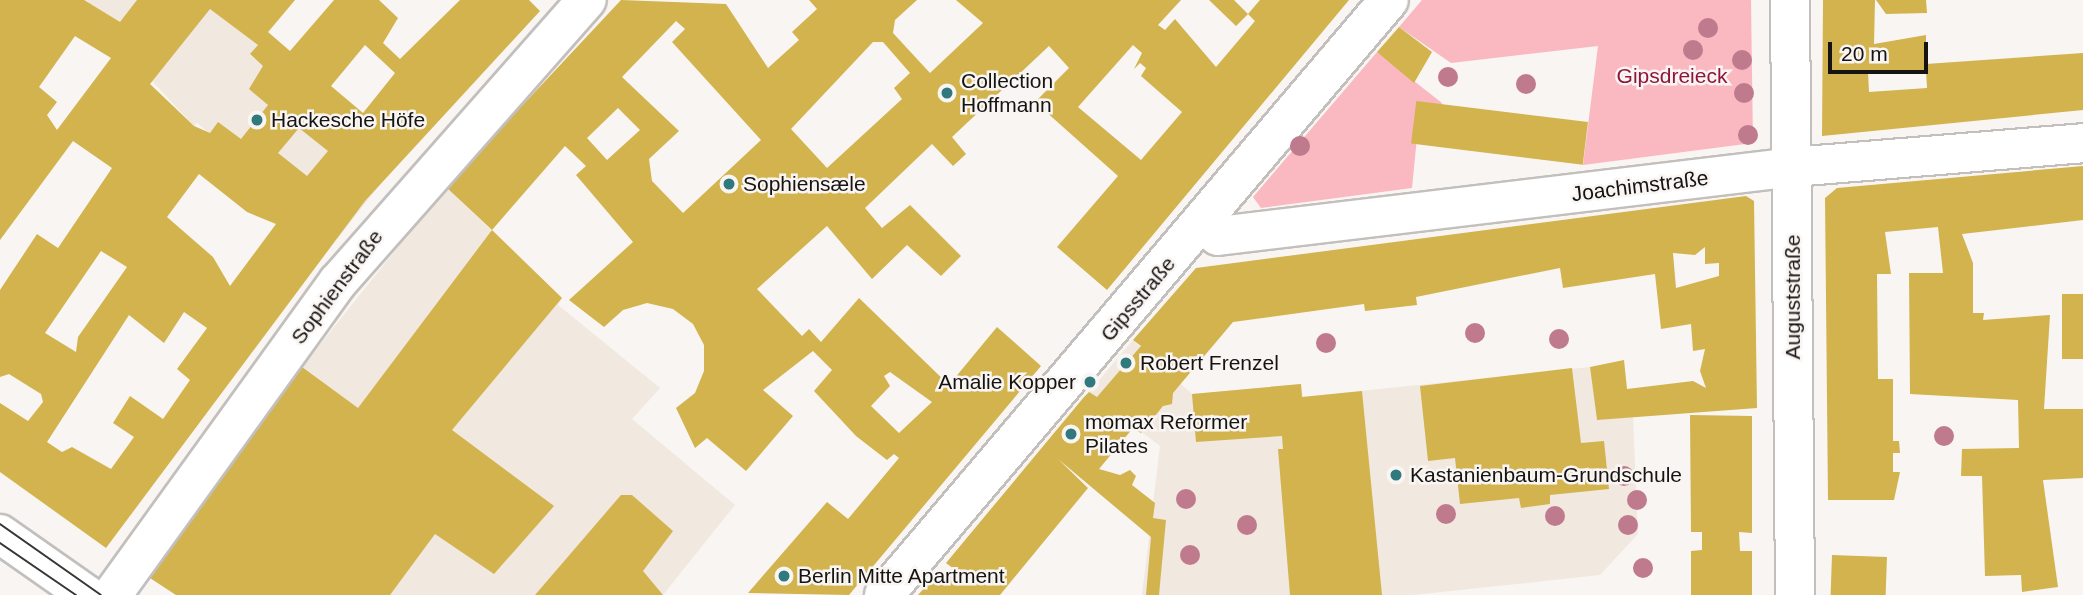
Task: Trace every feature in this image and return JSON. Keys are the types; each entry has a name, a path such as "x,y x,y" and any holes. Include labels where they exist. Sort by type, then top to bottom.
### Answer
{"street":[{"name":"Sophienstraße","path":"112,595 338,282 587,0"},
{"name":"Gipsstraße","path":"884,595 1389,0"},
{"name":"Auguststraße","path":"1790,0 1795,595"},
{"name":"Joachimstraße","path":"1202,223 1218,236 1793,167 2083,143"},
{"path":"0,534 87,595"}],"shaded area":[{"name":"Hackesche Höfe","path":"13,0 295,0 250,55 390,172 337,239 197,123 194,126 152,81"},
{"path":"446,187 562,298 558,305 660,388 632,419 735,505 663,595 176,595 150,578 302,367"},
{"name":"Kastanienbaum-Grundschule","path":"1133,340 1192,394 1301,384 1303,397 1590,367 1597,420 1633,417 1638,534 1600,575 1413,595 1142,595 1160,446 1089,392"}],"green space":[{"name":"Gipsdreieck","path":"1422,0 1751,0 1753,143 1583,165 1598,46 1451,63 1399,27"},
{"path":"1377,52 1442,103 1436,127 1418,127 1412,188 1261,208 1253,197"}],"building":[{"path":"0,0 84,0 120,22 137,0 295,0 268,32 290,51 334,0 379,0 398,18 383,43 400,59 460,0 529,0 540,11 365,201 106,548 0,472 0,403 28,421 43,402 41,394 9,374 0,377 0,290 37,234 58,248 112,168 73,141 0,240","holes":["210,9 258,45 250,54 263,66 249,89 268,105 241,139 218,122 210,133 194,126 150,84","75,36 111,58 57,130 47,115 57,102 39,87","365,45 395,73 363,113 331,86","299,128 328,151 307,176 278,153","199,174 247,212 276,224 230,286 213,257 167,217","101,251 127,267 78,337 76,352 45,333","184,312 207,328 177,369 190,380 163,419 130,396 113,423 134,437 111,469 72,447 62,452 47,442 129,315 164,343"]},
{"path":"621,0 726,4 768,68 799,40 792,32 817,9 809,0 917,0 895,20 893,33 930,73 983,23 956,0 1181,0 1158,25 1165,30 1175,19 1216,67 1255,21 1248,14 1260,0 1349,0 1107,290 1057,247 1118,176 1035,102 1069,68 1049,46 952,137 966,154 953,166 932,144 865,208 882,228 910,205 961,256 941,276 907,245 872,279 827,226 757,289 802,336 809,329 821,342 859,298 949,385 997,327 1041,366 849,595 748,593 827,502 848,519 899,458 894,454 887,460 856,436 814,391 832,370 813,351 763,390 793,416 746,471 707,438 695,448 676,408 695,393 704,371 704,345 693,324 673,309 647,303 623,310 604,327 569,300 633,242 576,175 586,166 565,146 492,230 446,187","holes":["676,21 685,29 672,42 761,140 683,213 652,181 649,159 679,131 622,77","873,42 883,42 910,73 894,88 902,99 827,168 791,129","1133,45 1142,53 1134,69 1140,63 1146,68 1141,76 1182,112 1141,160 1078,107","618,108 640,130 607,160 587,138","890,372 932,402 899,433 871,406 890,386 884,376"]},
{"path":"1209,0 1234,0 1248,14 1236,26"},
{"path":"1823,0 1875,0 1874,44 1926,35 1926,64 2083,53 2083,110 1822,136","holes":["1926,70 1927,88 1869,92 1868,71"]},
{"path":"1876,0 1926,0 1927,13 1886,14"},
{"path":"1399,27 1432,52 1414,83 1377,52"},
{"path":"1416,101 1588,122 1583,165 1411,144"},
{"path":"2083,166 2083,220 1962,234 1973,263 1973,313 1984,313 1983,320 2050,315 2044,409 2083,409 2083,478 2043,480 2058,587 2022,592 2021,575 1985,576 1982,476 1961,476 1962,449 2019,448 2018,400 1910,394 1909,273 1943,273 1938,227 1885,232 1891,274 1877,274 1878,379 1893,379 1893,441 1899,441 1900,453 1893,453 1893,472 1900,472 1894,500 1828,500 1825,198 1837,188"},
{"path":"1746,196 1754,201 1757,408 1597,420 1590,367 1624,360 1627,389 1693,381 1706,388 1700,371 1705,349 1693,351 1691,324 1661,329 1655,274 1563,288 1560,268 1416,297 1417,305 1365,311 1364,304 1233,322 1173,393 1172,404 1163,406 1141,433 1133,428 1099,469 1120,475 1130,470 1136,476 1132,485 1155,503 1153,518 1166,520 1159,595 1146,595 1151,537 1058,459 1088,488 1000,595 918,595 934,577 942,583 954,569 946,563 1084,397 1089,392 1097,397 1141,346 1133,340 1196,268","holes":["1705,247 1705,264 1719,263 1719,276 1676,288 1673,253 1695,255"]},
{"path":"492,230 562,298 452,430 554,506 494,574 435,534 390,595 176,595 150,578 302,367 358,408"},
{"path":"2062,294 2083,294 2083,359 2062,359"},
{"path":"1572,368 1581,443 1604,441 1609,489 1550,495 1550,504 1521,508 1519,498 1460,504 1455,458 1428,461 1420,386"},
{"path":"1301,384 1302,397 1362,391 1382,595 1290,595 1278,449 1283,449 1282,436 1196,442 1192,394"},
{"path":"1690,415 1752,416 1752,533 1739,532 1740,551 1752,551 1752,595 1691,595 1691,551 1702,550 1702,532 1691,532"},
{"path":"621,495 632,495 673,531 643,571 663,595 535,595"},
{"path":"1832,555 1887,557 1886,595 1831,595"}],"tram line":[{"path":"0,524 101,595"},
{"path":"0,543 76,595"}],"place":[{"name":"Collection Hoffmann","path":"947,93"},
{"name":"Hackesche Höfe","path":"257,120"},
{"name":"Sophiensæle","path":"729,184"},
{"name":"Robert Frenzel","path":"1126,363"},
{"name":"Amalie Kopper","path":"1090,382"},
{"name":"momax Reformer Pilates","path":"1071,434"},
{"name":"Kastanienbaum-Grundschule","path":"1396,475"},
{"name":"Berlin Mitte Apartment","path":"784,576"}]}
